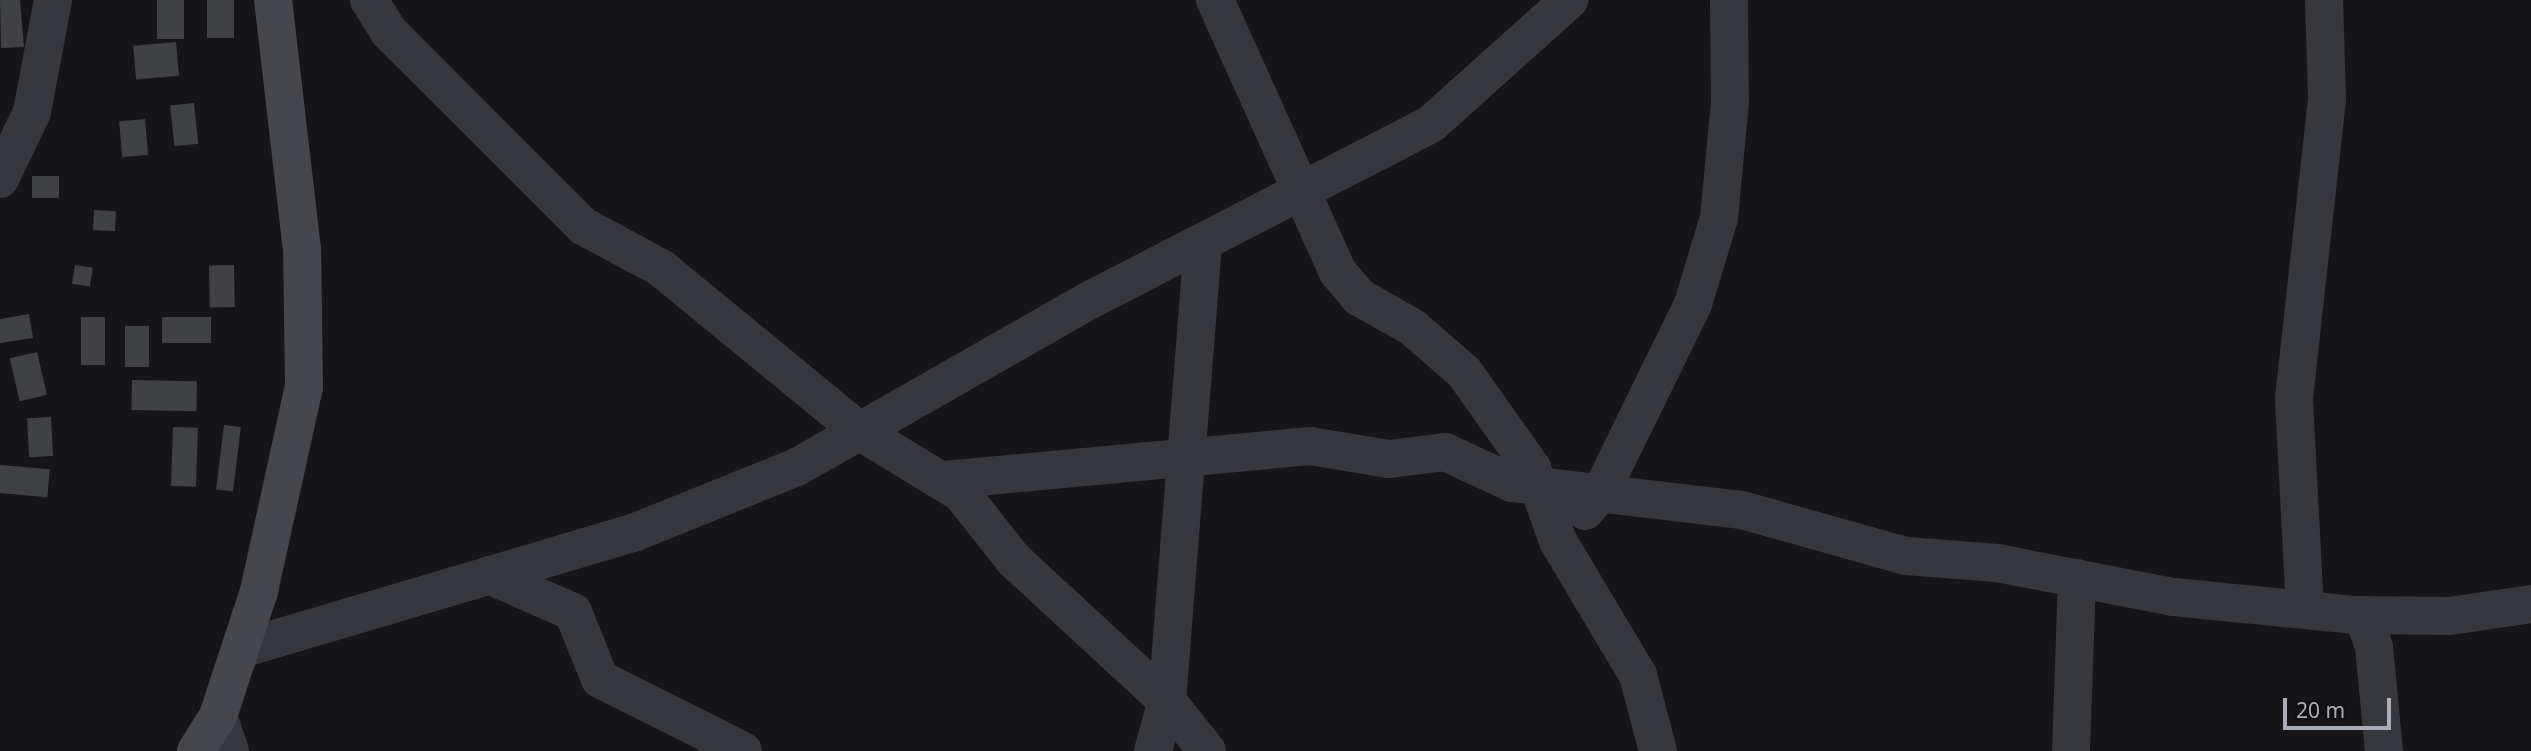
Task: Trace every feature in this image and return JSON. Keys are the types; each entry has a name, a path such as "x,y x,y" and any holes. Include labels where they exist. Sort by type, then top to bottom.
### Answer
{"street":[{"path":"0,179 32,112 53,0"},
{"path":"196,751 224,733 240,649 304,387 302,250 273,0"},
{"path":"369,0 388,31 583,226 661,268 861,432 944,480 986,519 1014,560 1052,600 1167,701 1206,751"},
{"path":"1215,0 1283,140 1301,196 1345,280 1359,298 1412,327 1464,372 1540,487 1558,541 1638,675 1658,751"},
{"path":"240,649 633,533 797,467 1203,243 1301,196 1431,124 1569,0"},
{"path":"1558,541 1600,494 1693,304 1719,218 1730,102 1729,0"},
{"path":"2305,610 2294,398 2326,120 2324,0"},
{"path":"1153,751 1167,701 1203,243"},
{"path":"944,480 1188,455 1310,446 1389,459 1445,452 1513,483 1742,510 1906,556 2077,578 2174,597 2363,615 2526,611"},
{"path":"489,575 573,612 600,679 743,751"},
{"path":"2071,751 2077,578"},
{"path":"2363,615 2374,646 2384,751"}],"building":[{"path":"0,0 20,0 24,47 1,48"},
{"path":"157,0 184,0 184,39 157,39"},
{"path":"207,0 234,0 234,38 207,38"},
{"path":"176,42 179,76 136,80 133,46"},
{"path":"194,103 198,144 174,146 170,106"},
{"path":"145,119 148,155 122,157 119,121"},
{"path":"32,176 59,176 59,198 32,198"},
{"path":"94,210 116,211 115,231 93,230"},
{"path":"75,265 93,268 90,287 72,284"},
{"path":"209,265 234,265 235,307 210,307"},
{"path":"29,314 33,338 0,343 0,319"},
{"path":"81,317 105,317 105,365 81,365"},
{"path":"162,317 211,317 211,343 162,343"},
{"path":"125,326 149,326 149,367 125,367"},
{"path":"37,352 47,395 20,401 10,358"},
{"path":"132,380 197,381 196,411 131,410"},
{"path":"51,417 53,456 29,457 27,418"},
{"path":"224,425 241,427 233,492 216,490"},
{"path":"173,427 198,428 196,487 171,486"},
{"path":"0,465 50,469 47,497 0,493"}]}
